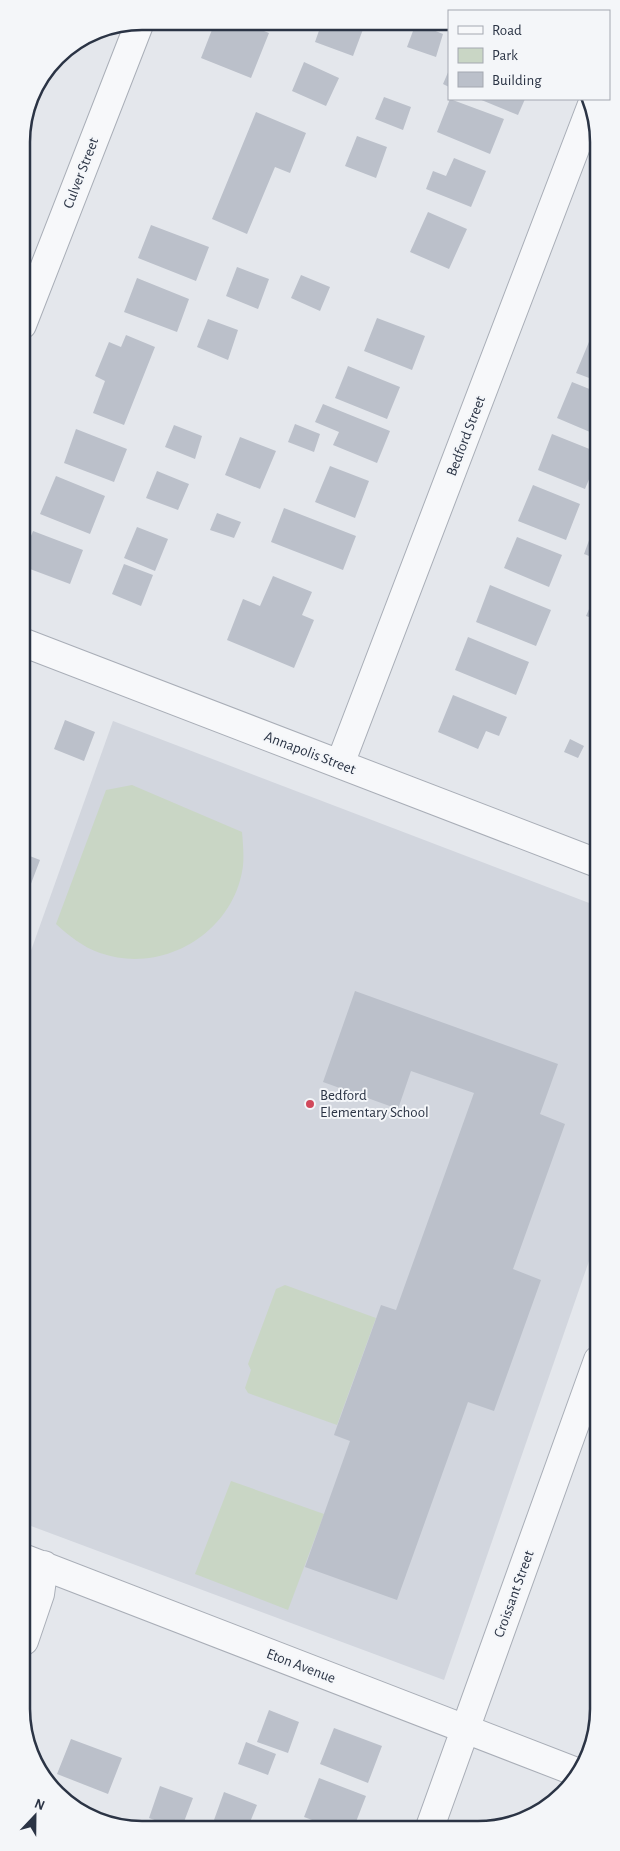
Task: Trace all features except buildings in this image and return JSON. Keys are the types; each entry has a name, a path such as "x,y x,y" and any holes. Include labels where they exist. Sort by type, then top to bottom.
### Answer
{"street":[{"name":"Culver Street","path":"30,304 137,30"},
{"name":"Bedford Street","path":"340,764 587,117"},
{"name":"Annapolis Street","path":"30,645 590,860"},
{"name":"Croissant Street","path":"432,1821 590,1382"},
{"name":"Eton Avenue","path":"34,1562 572,1770"},
{"path":"30,1624 40,1594 34,1562"}],"shaded area":[{"name":"Bedford Elementary School","path":"113,721 590,903 590,1258 444,1680 30,1526 30,953"}],"green space":[{"path":"132,785 242,832 243,866 237,890 226,911 210,929 192,943 171,953 148,958 124,958 100,953 77,941 56,924 106,790"},
{"path":"285,1285 376,1318 337,1425 248,1393 245,1388 251,1370 248,1364 276,1289"},
{"path":"231,1481 324,1514 288,1610 195,1574"}],"place":[{"name":"Bedford Elementary School","path":"310,1104"}]}
